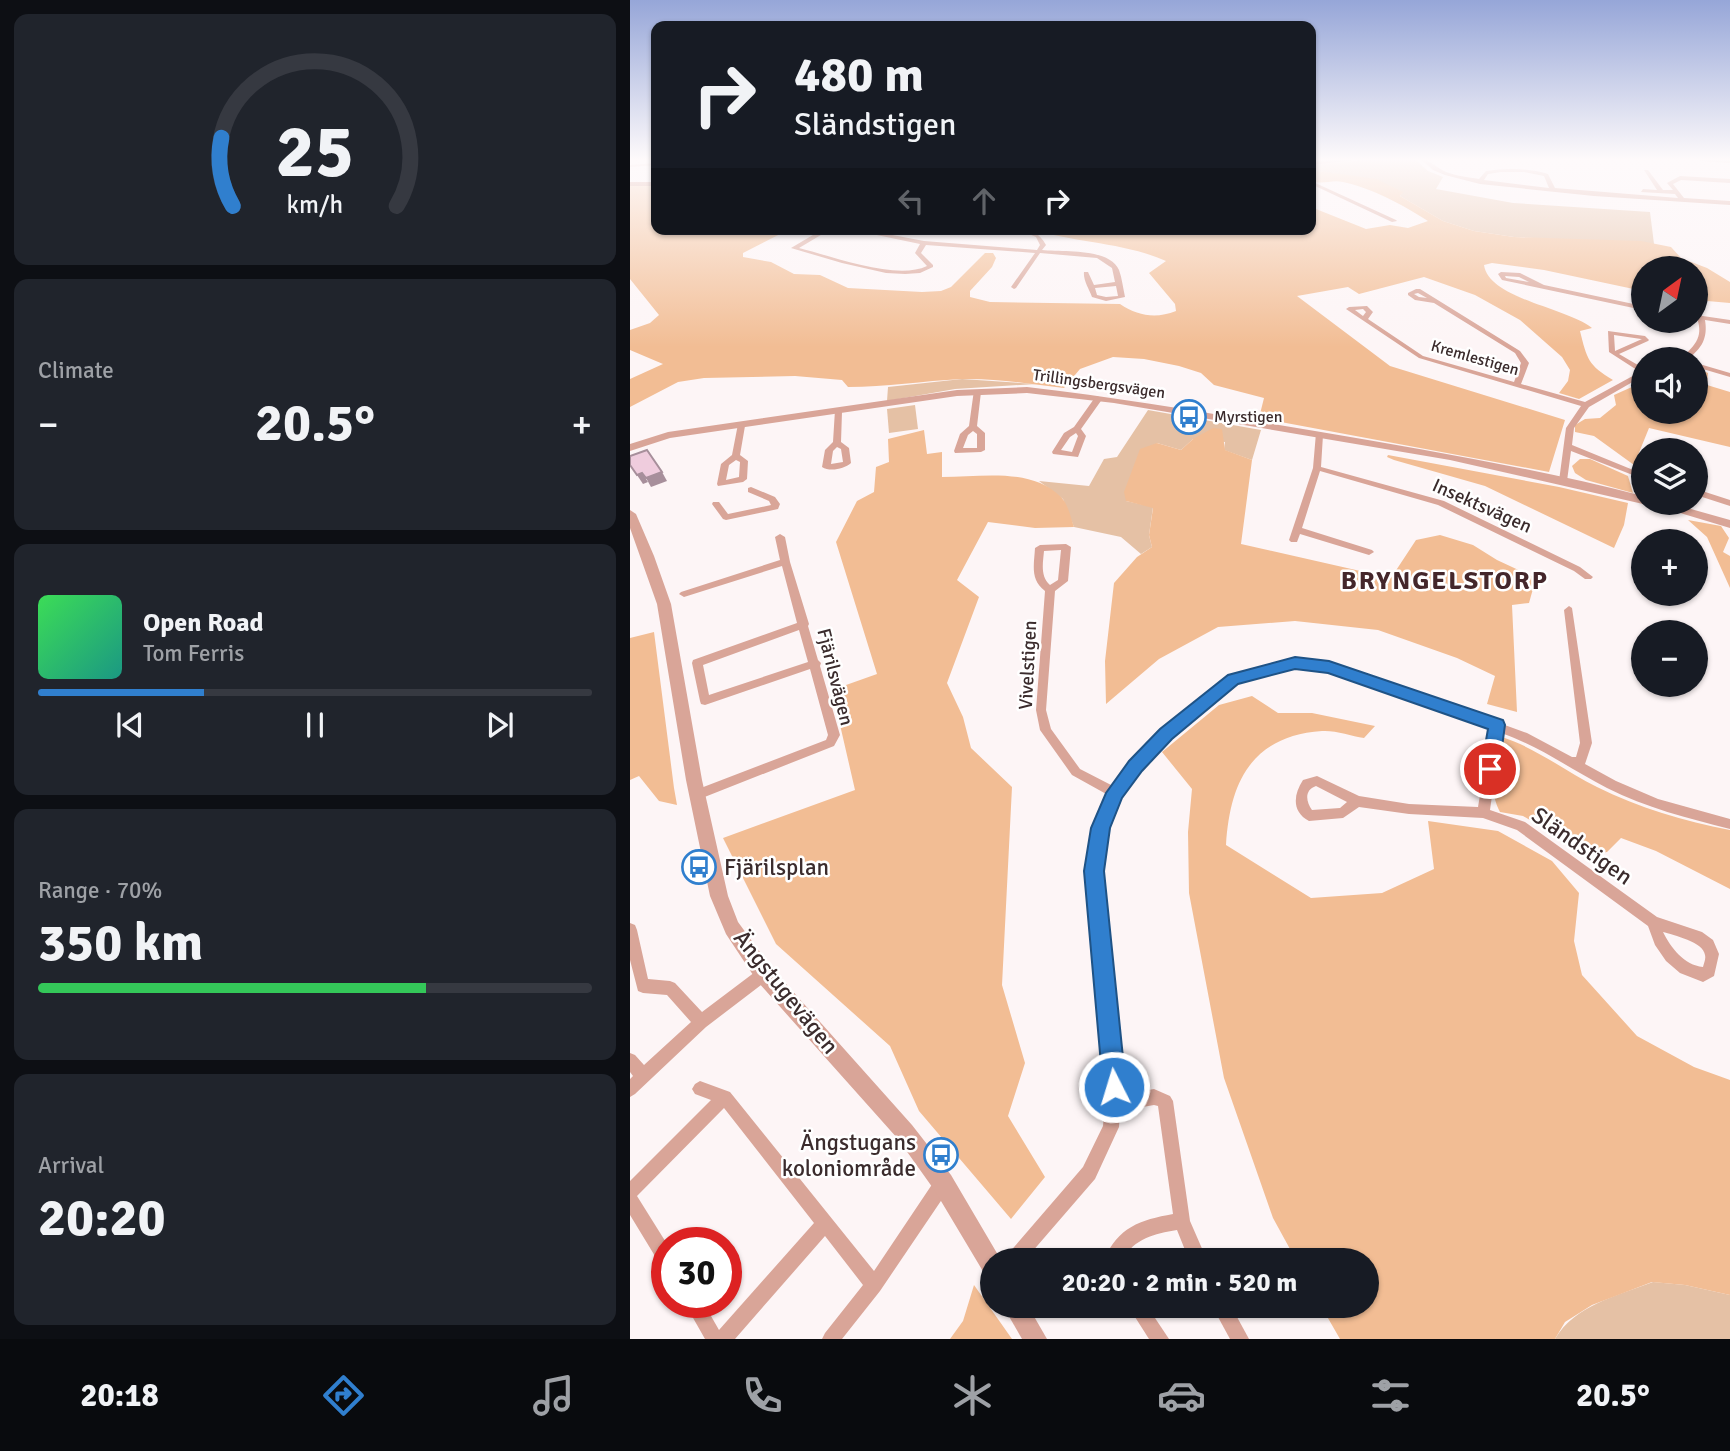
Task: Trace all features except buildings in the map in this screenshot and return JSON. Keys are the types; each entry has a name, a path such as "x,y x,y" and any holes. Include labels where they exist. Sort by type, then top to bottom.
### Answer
{"street":[{"path":"817,235 794,248 883,272 916,273 931,266 918,253 924,243"},
{"path":"882,235 924,243 1086,254 1108,260 1118,271 1117,284 1122,297 1097,298 1086,273"},
{"path":"1014,287 1040,251 1043,240 1035,235"},
{"path":"1542,286 1520,275 1501,274 1504,279 1631,305"},
{"path":"1092,287 1117,284"},
{"path":"1435,301 1518,352 1525,363 1517,384"},
{"name":"Kremlestigen","path":"1364,319 1421,357 1586,405"},
{"path":"1708,319 1730,322"},
{"path":"1614,354 1646,340 1616,331 1610,332 1611,351 1614,354 1631,365"},
{"path":"1708,369 1730,375"},
{"path":"1563,481 1570,428 1586,405 1631,379"},
{"name":"Trillingsbergsvägen","path":"630,448 668,435 977,392 1027,390 1100,398 1450,457 1631,497"},
{"path":"973,427 977,392"},
{"path":"1077,429 1100,398"},
{"path":"837,443 838,412"},
{"path":"736,456 741,426"},
{"path":"1319,435 1317,468 1296,535 1369,552"},
{"path":"1569,447 1631,472"},
{"name":"Insektsvägen","path":"1317,468 1441,503 1577,569 1588,577"},
{"path":"716,504 726,517 775,507 772,499 751,491"},
{"path":"1708,496 1730,503"},
{"name":"Ängstugevägen","path":"630,514 649,556 664,604 697,795 719,896 732,928 764,974 905,1132 943,1182 982,1248"},
{"path":"1698,515 1730,524"},
{"name":"Fjärilsvägen","path":"697,795 830,743 834,735 780,537"},
{"path":"684,594 785,562"},
{"name":"Vivelstigen","path":"1050,590 1041,710 1046,730 1076,772 1115,793"},
{"path":"1569,610 1586,743 1581,761 1571,762"},
{"path":"804,624 696,663 705,701 816,663"},
{"path":"1024,1248 1089,1173 1111,1127 1115,1104 1094,871 1100,828 1115,793 1136,766 1166,734 1233,680 1295,663 1341,671 1497,725 1523,736 1612,785 1656,804 1730,824"},
{"path":"1483,813 1497,725"},
{"name":"Sländstigen","path":"1357,801 1409,809 1483,813 1521,826 1653,922 1697,937 1708,945 1712,954 1709,971 1703,975 1685,970 1658,940 1653,922"},
{"path":"630,930 643,986 670,988 701,1022"},
{"path":"630,1088 701,1022 764,974"},
{"path":"630,1060 643,1076"},
{"path":"700,1089 725,1097 874,1285"},
{"path":"630,1192 725,1097"},
{"path":"1115,1104 1154,1097 1165,1101 1182,1221 1193,1248"},
{"path":"831,1339 874,1285 943,1182"},
{"path":"630,1200 651,1234"},
{"path":"1121,1248 1130,1235 1139,1229 1182,1221"},
{"path":"723,1339 824,1224"},
{"path":"703,1318 715,1339"},
{"path":"1022,1318 1035,1339"},
{"path":"1145,1318 1160,1339"},
{"path":"1228,1318 1240,1339"}],"shaded area":[{"path":"630,221 651,221 651,235 778,235 743,253 743,257 771,262 794,274 820,275 848,288 941,291 951,287 985,253 993,253 996,258 992,267 970,291 970,297 990,302 1120,304 1140,314 1154,315 1176,311 1175,304 1149,273 1166,261 1133,250 1056,235 1316,235 1316,221 1347,221 1366,229 1390,225 1408,228 1427,221 1445,221 1474,231 1514,237 1641,241 1671,247 1679,256 1631,256 1631,288 1544,270 1492,263 1484,265 1489,277 1499,286 1592,328 1580,331 1587,355 1598,370 1613,380 1579,399 1559,393 1568,381 1570,370 1562,357 1520,320 1475,295 1424,277 1359,294 1348,287 1297,296 1390,366 1565,420 1549,472 1259,418 1264,398 1214,385 1201,373 1144,359 1113,357 1080,369 1064,388 974,379 848,387 842,380 795,376 704,378 678,382 630,407 630,379 663,364 630,350 630,330 650,323 659,315 630,279"},
{"path":"1445,221 1651,221 1654,244 1514,237 1474,231"},
{"path":"1708,269 1730,282 1730,303 1708,301"},
{"path":"962,379 1036,384 955,389 887,401 888,387"},
{"path":"1708,385 1730,392 1730,447 1708,442 1708,438 1692,438 1649,428 1645,438 1631,438 1631,463 1594,436 1575,432 1575,425 1585,419 1600,418 1616,405 1614,395 1631,387 1631,424 1708,424"},
{"path":"915,405 918,429 889,433 887,409"},
{"path":"1148,410 1261,430 1252,460 1224,450 1225,442 1193,439 1181,450 1157,443 1126,501 1153,507 1149,535 1152,547 1141,554 1121,537 1074,527 1063,499 1039,481 1089,486 1104,459 1117,457"},
{"path":"1213,428 1222,429 1225,450 1252,460 1241,544 1391,578 1416,540 1440,535 1473,545 1497,560 1536,578 1529,603 1512,605 1517,712 1487,704 1495,676 1457,658 1378,630 1295,621 1218,627 1159,659 1106,704 1105,661 1114,583 1137,557 1152,547 1149,535 1153,508 1126,501 1124,492 1140,449 1157,443 1181,450 1193,439"},
{"path":"924,430 927,454 942,452 942,477 989,475 1035,481 1061,497 1074,527 1035,528 988,522 957,580 979,597 947,683 963,717 971,748 1012,787 1002,985 1025,1063 1008,1116 1045,1177 1011,1219 919,1111 890,1046 776,944 723,838 855,790 832,690 877,674 836,542 857,501 874,492 876,467 889,462 888,439"},
{"path":"1388,455 1559,487 1628,503 1624,525 1614,548 1485,486 1394,460 1387,457"},
{"path":"1580,459 1590,459 1628,476 1631,492 1586,480 1575,473 1572,466"},
{"path":"1688,520 1721,526 1729,538 1723,552 1730,556 1730,588 1708,539 1708,529 1698,529"},
{"path":"654,632 677,805 659,801 639,776 630,780 630,638"},
{"path":"1252,696 1278,713 1312,713 1375,726 1364,738 1322,731 1278,742 1262,752 1249,766 1240,782 1228,822 1226,845 1311,898 1382,893 1434,869 1428,821 1498,831 1552,861 1579,893 1574,941 1582,975 1637,1036 1694,1067 1730,1080 1730,1295 1685,1285 1652,1282 1592,1305 1565,1322 1555,1339 1340,1339 1328,1318 1379,1318 1379,1248 1289,1248 1273,1218 1224,1078 1189,893 1188,832 1192,789 1162,752 1219,705"},
{"path":"1502,737 1527,747 1597,787 1629,801 1679,818 1730,830 1730,889 1656,851 1621,838 1607,852 1589,855 1523,816 1500,812 1494,794 1493,775"},
{"path":"1653,1282 1685,1285 1730,1295 1730,1339 1555,1339 1563,1327 1585,1310 1611,1297"},
{"path":"974,1285 980,1294 980,1318 997,1318 1012,1339 950,1339 963,1321"}],"place":[{"name":"Myrstigen","path":"1189,417"},
{"name":"Fjärilsplan","path":"699,867"},
{"name":"Ängstugans koloniområde","path":"941,1155"}],"district":[{"name":"BRYNGELSTORP","path":"1445,581"}],"route":[{"path":"1114,1087 1094,871 1096,850 1100,828 1115,793 1166,734 1233,680 1272,667 1295,663 1329,667 1497,725 1490,769"}]}
